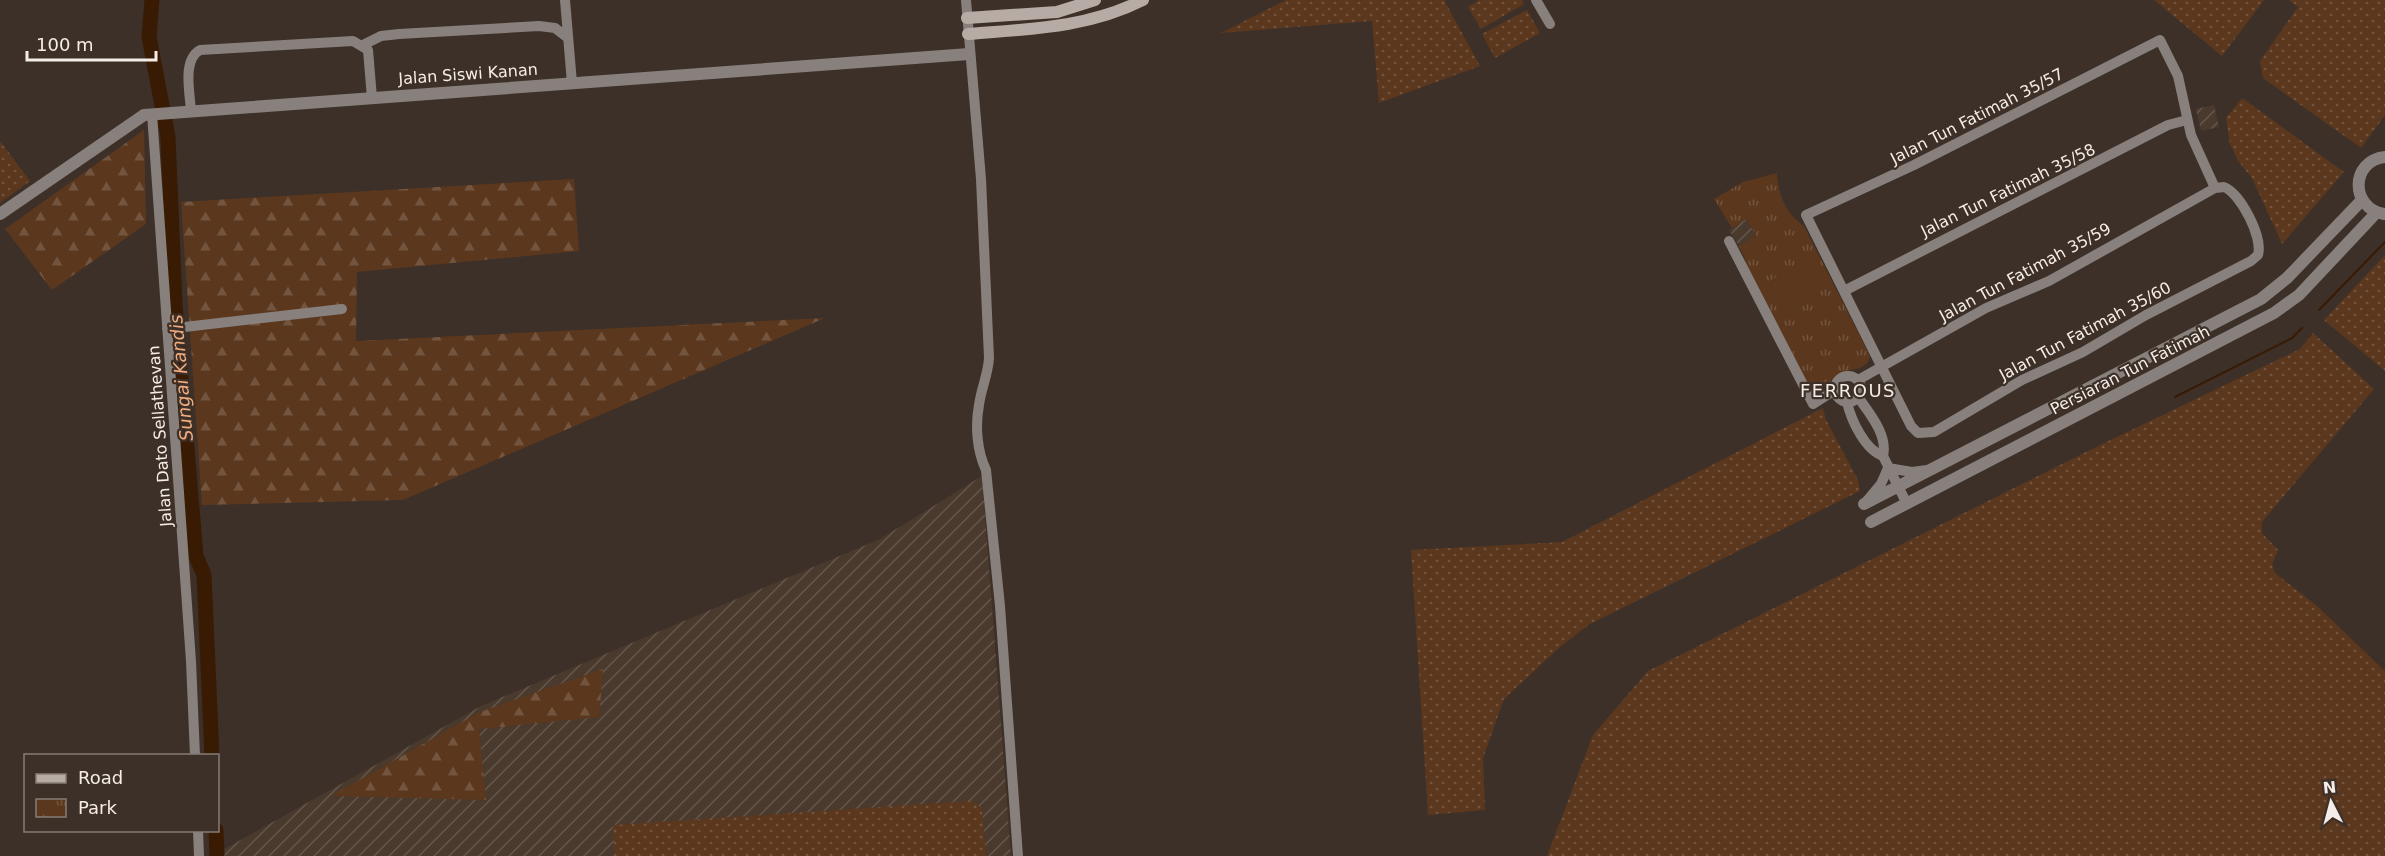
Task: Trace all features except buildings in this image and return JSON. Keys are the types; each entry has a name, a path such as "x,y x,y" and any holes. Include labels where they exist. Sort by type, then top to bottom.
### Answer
{"main road":[{"path":"967,18 1057,12 1095,0"},
{"path":"968,33 1061,27 1097,19 1143,0"}],"street":[{"path":"565,0 572,83"},
{"path":"966,0 981,179 989,358 988,376 979,405 978,425 980,457 986,470 999,594 1018,856"},
{"path":"1536,0 1550,24"},
{"path":"363,45 381,36 399,34 539,26 555,28 568,38"},
{"name":"Jalan Tun Fatimah 35/57","path":"1844,291 1806,215 1914,165 2160,40 2178,76 2187,120"},
{"path":"191,111 190,58 200,50 353,41 368,50 372,98"},
{"name":"Jalan Siswi Kanan","path":"0,214 138,117 154,114 969,54"},
{"name":"Jalan Dato Sellathevan","path":"154,114 191,661 195,754"},
{"path":"2187,120 2191,135 2215,188"},
{"name":"Jalan Tun Fatimah 35/58","path":"1844,291 2169,125 2187,120"},
{"path":"2381,213 2362,200 2358,182 2361,171 2369,162 2385,157"},
{"name":"Jalan Tun Fatimah 35/60","path":"1881,366 1911,426 1918,432 1927,434 2022,380 2083,352 2146,315 2251,261 2258,255 2259,240 2236,195 2224,187 2215,188"},
{"name":"Jalan Tun Fatimah 35/59","path":"1858,380 1986,308 2049,280 2215,188"},
{"name":"Persiaran Tun Fatimah","path":"1864,504 2261,299 2287,278 2362,200"},
{"name":"Persiaran Tun Fatimah","path":"1871,522 2274,312 2299,295 2381,213"},
{"path":"1729,241 1813,404 1835,390"},
{"path":"1844,291 1881,366"},
{"path":"169,329 217,321 342,309"},
{"path":"1847,402 1858,397 1861,387 1858,380 1851,376 1843,377 1837,382 1835,390 1838,398 1847,402 1864,439 1874,453 1883,456"},
{"path":"1858,397 1878,427 1885,447 1883,456 1907,504"},
{"path":"1888,468 1912,471 1931,470"},
{"path":"1864,504 1881,484 1888,468"},
{"path":"198,832 199,856"}],"shaded area":[{"path":"2214,105 2219,127 2201,131 2196,109"},
{"path":"1746,219 1756,235 1739,246 1729,230"},
{"path":"982,476 1011,856 221,856 221,851 481,706 880,539"}],"green space":[{"path":"1286,0 1444,0 1480,66 1379,103 1372,21 1221,33"},
{"path":"1479,0 1522,0 1524,4 1481,29 1468,7"},
{"path":"2154,0 2264,0 2222,56"},
{"path":"2289,0 2385,0 2385,115 2361,148 2263,78 2260,61 2298,7"},
{"path":"1527,10 1540,33 1495,58 1482,34"},
{"path":"2242,98 2344,172 2282,244 2252,178 2238,161 2230,144 2226,118"},
{"path":"144,130 146,224 52,290 5,229"},
{"path":"0,141 30,181 0,203"},
{"path":"1777,173 1779,188 1787,209 1804,226 1870,356 1866,365 1844,372 1822,388 1817,389 1807,386 1744,263 1746,261 1739,246 1756,235 1746,219 1732,228 1714,199 1743,182"},
{"path":"574,179 579,251 357,272 356,341 825,318 403,500 202,505 181,202"},
{"path":"2385,255 2385,371 2324,320"},
{"path":"1806,262 1818,284 1781,303 1769,281"},
{"path":"2313,333 2374,389 2262,522 2262,533 2278,550 2272,565 2275,573 2316,605 2385,671 2385,856 1547,856 1593,735 1648,671 2094,448 2300,349"},
{"path":"1823,408 1826,420 1858,480 1860,491 1590,624 1561,646 1504,699 1483,758 1485,810 1428,815 1411,550 1562,542"},
{"path":"603,669 599,717 479,729 486,800 331,796 480,712"},
{"path":"971,801 982,808 986,856 615,856 613,825"}],"waterway":[{"name":"Sungai Kandis","path":"152,0 149,37 168,137 175,304 196,556 204,575 212,754"},
{"path":"2319,310 2385,242"},
{"path":"2175,397 2292,338 2302,328"},
{"name":"Sungai Kandis","path":"216,832 217,856"}],"district":[{"name":"FERROUS","path":"1848,390"}]}
